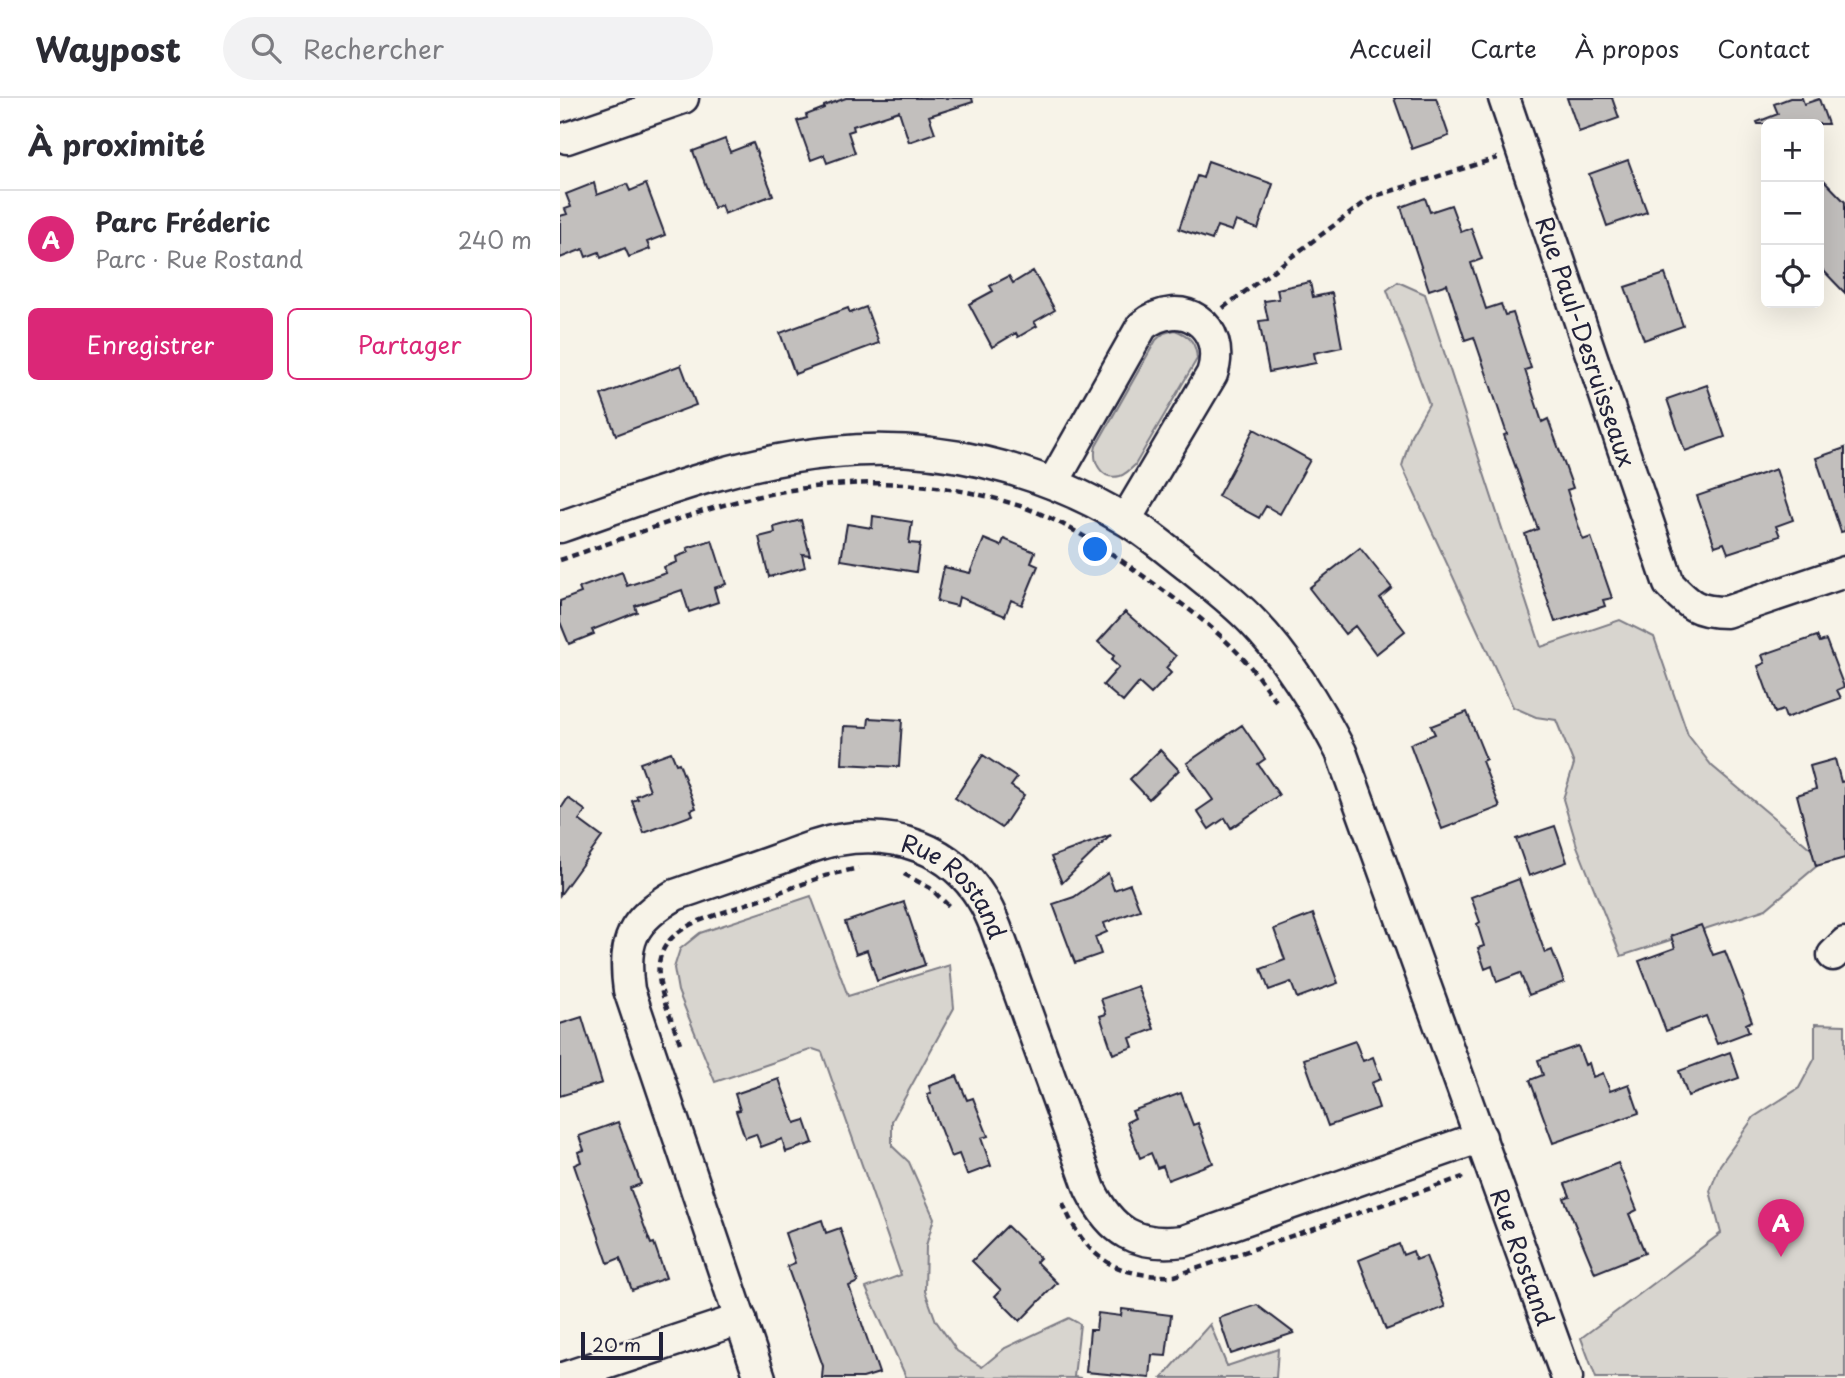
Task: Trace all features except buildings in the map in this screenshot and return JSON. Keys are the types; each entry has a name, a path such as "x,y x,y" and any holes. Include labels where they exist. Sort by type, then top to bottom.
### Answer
{"street":[{"path":"567,138 683,98"},
{"name":"Rue Paul-Desruisseaux","path":"1504,98 1669,584 1687,603 1706,612 1726,612 1845,572"},
{"path":"1053,483 1142,326 1161,314 1185,313 1205,326 1212,337 1216,362 1212,374 1126,519"},
{"name":"Rue Rostand","path":"560,527 720,474 783,459 835,452 923,451 1017,470 1053,483 1126,519 1220,592 1253,622 1292,671 1320,711 1341,752 1567,1378"},
{"name":"Rue Rostand","path":"760,1378 629,990 626,968 628,943 636,925 654,908 675,895 835,840 890,837 916,843 967,878 983,900 996,928 1090,1189 1100,1210 1116,1228 1135,1238 1160,1244 1184,1241 1481,1137"},
{"path":"564,1378 741,1319"}],"path":[{"path":"1205,326 1225,306 1371,197 1522,149"},
{"path":"560,560 731,503 784,492 863,482 964,492 1014,504 1060,523 1107,550 1214,629 1248,664 1284,712"},
{"path":"683,1054 658,976 659,959 666,941 679,930 696,922 825,876 861,867"},
{"path":"896,872 930,888 951,907 957,918"},
{"path":"1060,1196 1078,1236 1100,1258 1130,1272 1153,1277 1175,1276 1463,1177 1452,1147"}],"shaded area":[{"path":"1398,282 1425,294 1541,647 1620,620 1654,637 1688,735 1712,766 1817,854 1818,865 1766,909 1621,956 1577,846 1563,799 1574,764 1556,720 1536,717 1513,707 1402,466 1411,435 1429,404 1387,290"},
{"path":"1175,330 1192,341 1197,359 1135,465 1120,476 1108,476 1099,468 1095,458 1096,446 1156,340 1164,333"},
{"path":"811,896 848,996 950,965 954,1008 892,1121 892,1146 909,1162 934,1218 926,1246 925,1291 936,1321 957,1351 982,1367 1005,1348 1069,1318 1080,1324 1074,1377 1081,1378 906,1377 866,1288 901,1275 822,1052 813,1049 715,1082 678,991 674,968 680,949 700,933"},
{"path":"1815,1024 1845,1025 1845,1378 1596,1378 1581,1338 1721,1233 1710,1191 1720,1165 1754,1117 1799,1088 1815,1058"},
{"path":"1210,1324 1227,1366 1278,1349 1276,1378 1162,1378"}],"place":[{"name":"Parc Fréderic","path":"1781,1257"}]}
